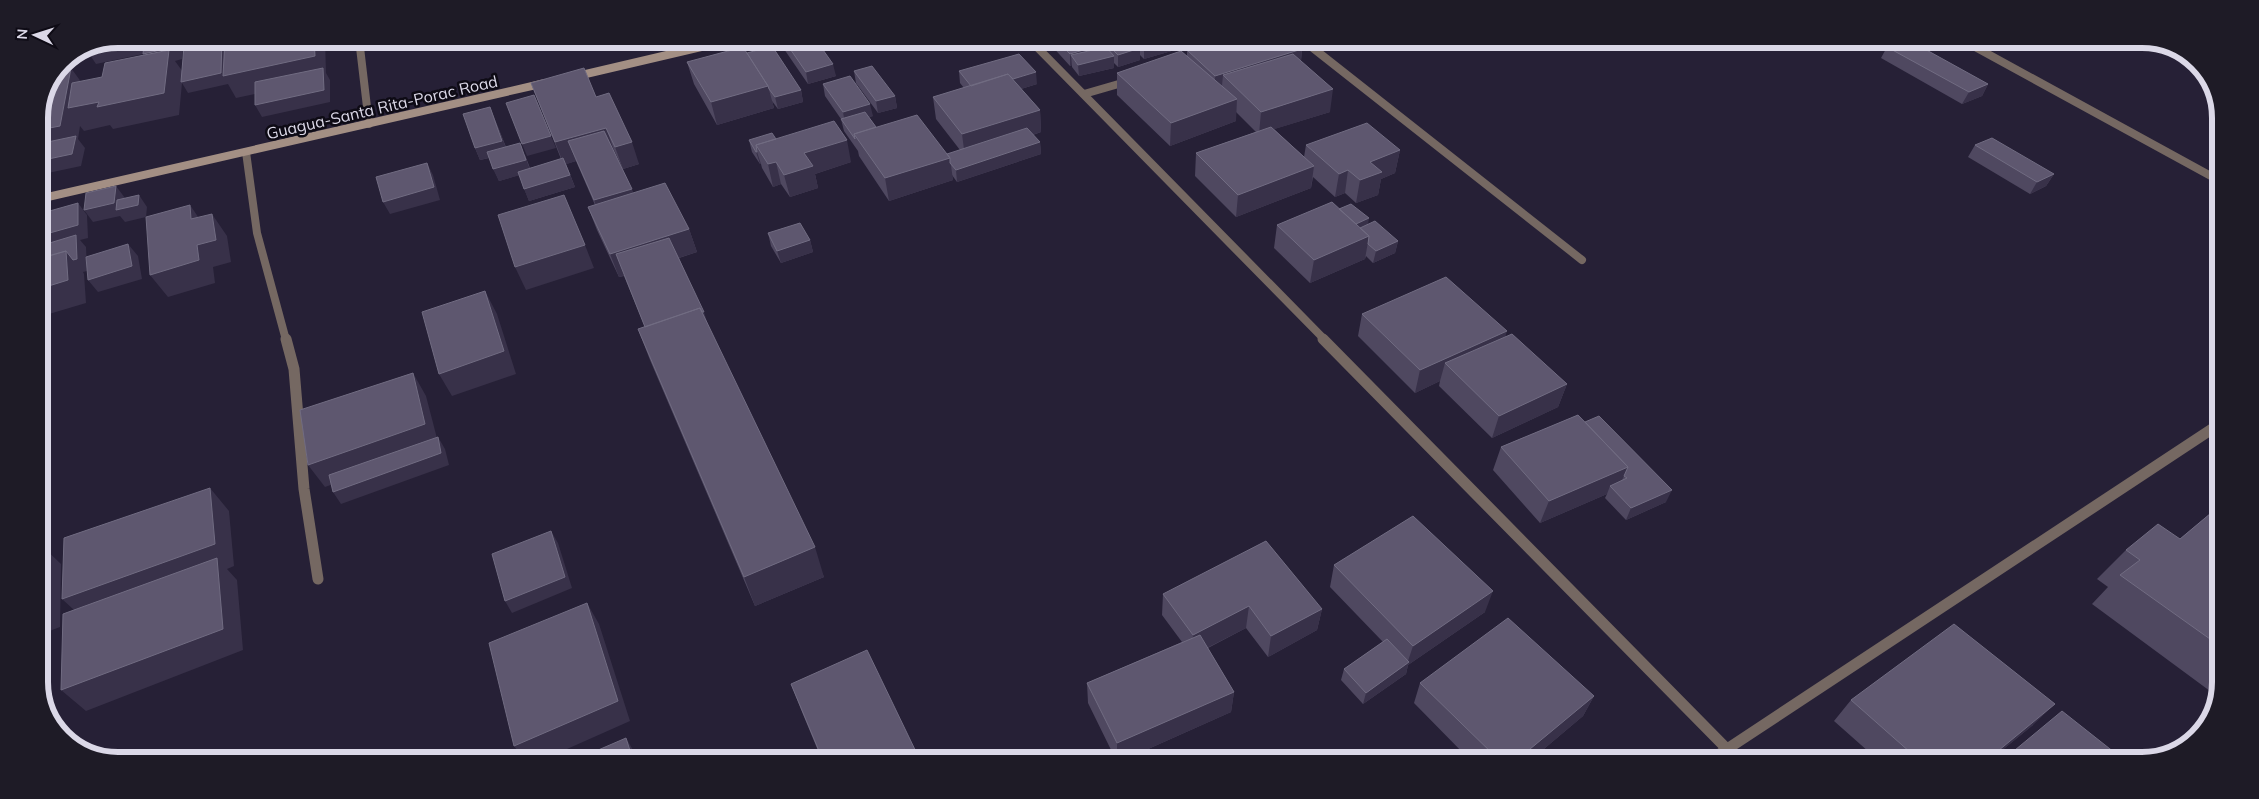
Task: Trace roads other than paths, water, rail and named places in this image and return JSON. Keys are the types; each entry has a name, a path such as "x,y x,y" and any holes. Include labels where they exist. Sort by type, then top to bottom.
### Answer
{"main road":[{"path":"560,80 698,48"},
{"name":"Guagua-Santa Rita-Porac Road","path":"48,198 550,82"}],"street":[{"path":"360,48 369,124"},
{"path":"1037,48 1727,749"},
{"path":"1313,48 1582,260"},
{"path":"1977,48 2211,176"},
{"path":"1084,94 1140,78"},
{"path":"246,152 257,233 294,368 304,489 318,579"},
{"path":"1722,752 2212,429"}]}
